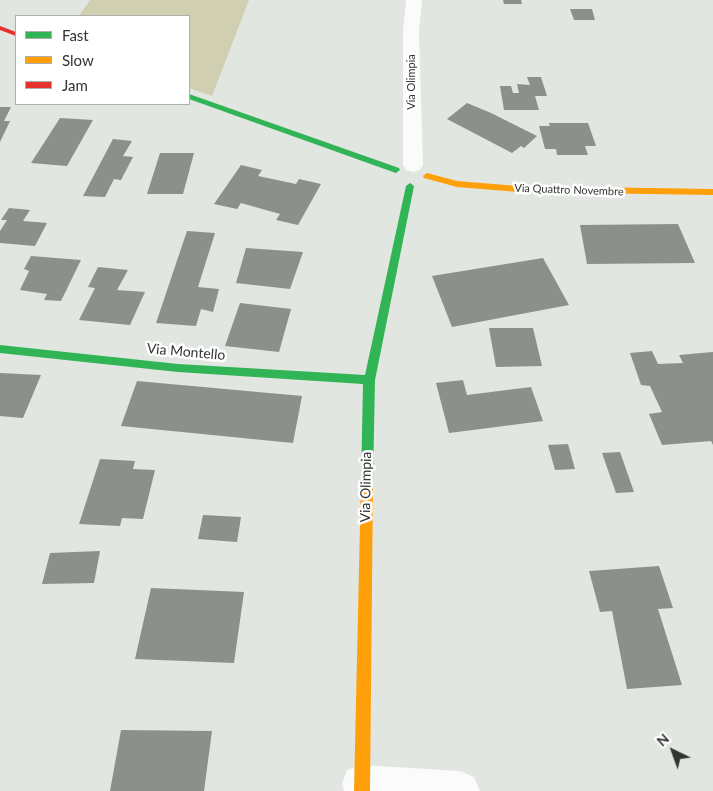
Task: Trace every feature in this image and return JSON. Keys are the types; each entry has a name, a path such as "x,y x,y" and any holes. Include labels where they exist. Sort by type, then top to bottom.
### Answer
{"street":[{"name":"Via Olimpia","path":"412,170 411,32 414,0"},
{"path":"0,28 15,34"},
{"name":"Via Quattro Novembre","path":"190,96 457,184 518,189 713,192"},
{"path":"412,170 424,182 410,186 401,184 394,179 412,170"},
{"name":"Via Olimpia","path":"362,788 369,380 410,186"},
{"name":"Via Montello","path":"0,349 178,368 369,380"},
{"path":"362,788 460,791"}],"green space":[{"path":"90,0 249,0 212,96 190,88 190,15 80,15"}],"building":[{"path":"503,0 521,0 522,4 504,4"},
{"path":"570,9 592,9 595,20 574,20"},
{"path":"527,77 541,77 547,96 535,96 539,110 504,110 500,86 511,86 513,93 519,93 517,84 530,85"},
{"path":"467,103 537,136 524,148 521,146 512,153 447,119"},
{"path":"0,107 11,107 4,121 10,121 0,142"},
{"path":"60,118 93,120 67,166 31,163"},
{"path":"549,123 588,123 596,146 585,146 588,155 557,155 556,149 545,149 539,126 550,126"},
{"path":"113,139 132,141 123,156 133,157 121,180 114,179 105,197 83,196"},
{"path":"160,153 194,153 183,194 147,194"},
{"path":"241,165 262,170 258,176 296,184 299,179 321,184 298,225 276,220 280,214 241,203 237,209 214,204"},
{"path":"9,208 30,210 23,221 47,223 35,246 0,243 0,231 7,220 1,220"},
{"path":"678,224 695,263 587,264 580,225"},
{"path":"187,231 215,233 198,287 219,289 213,312 201,309 196,326 156,323"},
{"path":"246,248 303,252 290,289 236,283"},
{"path":"31,256 81,260 61,301 44,300 47,294 20,290 29,271 24,269"},
{"path":"543,258 569,305 452,327 432,276"},
{"path":"98,267 128,270 117,290 145,292 130,325 79,320 95,288 88,287"},
{"path":"240,303 291,309 279,352 225,346"},
{"path":"489,328 533,328 542,366 496,367"},
{"path":"652,351 658,364 683,363 679,355 713,352 713,445 711,441 662,445 649,414 662,412 650,386 641,385 630,353"},
{"path":"0,373 41,375 23,418 0,416"},
{"path":"463,380 467,395 531,387 543,421 449,433 436,383"},
{"path":"137,381 302,396 293,443 121,426"},
{"path":"568,444 575,469 555,470 548,445"},
{"path":"620,452 634,492 616,493 602,453"},
{"path":"100,459 135,461 133,469 155,470 143,519 122,518 120,526 79,524"},
{"path":"203,515 241,517 237,542 198,539"},
{"path":"100,551 94,583 42,584 50,553"},
{"path":"659,566 673,608 658,609 682,685 627,689 612,611 600,612 589,571"},
{"path":"151,588 244,592 234,663 135,659"},
{"path":"121,730 212,731 204,791 110,791"}],"traffic: fast":[{"path":"190,96 396,170"},
{"path":"367,481 369,380 410,186"},
{"path":"0,349 178,368 369,380"}],"traffic: slow":[{"path":"427,176 457,184 518,189 713,192"},
{"path":"362,791 367,481"}],"traffic: jam":[{"path":"0,28 15,34"}]}
